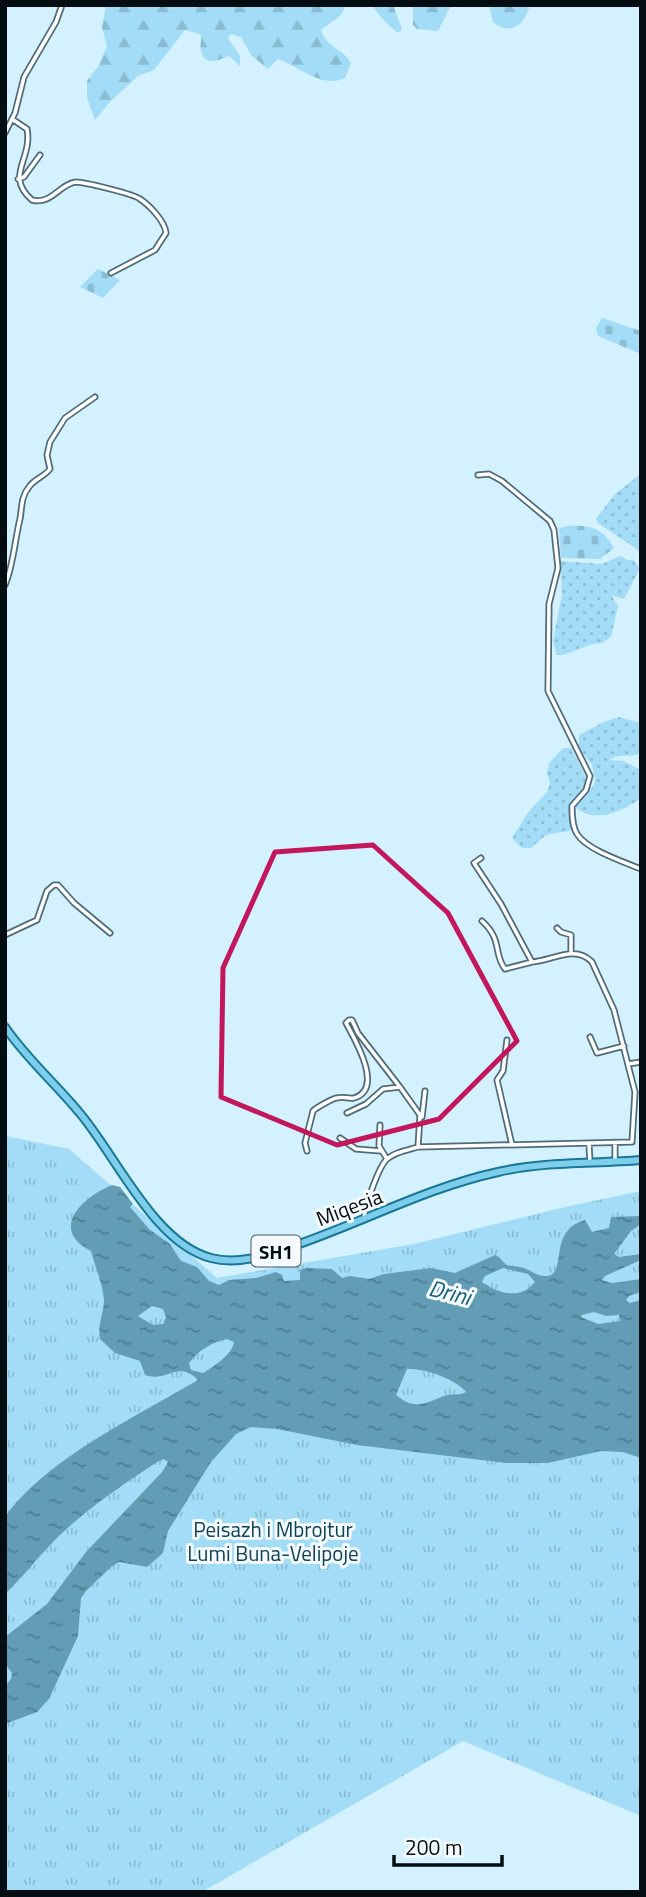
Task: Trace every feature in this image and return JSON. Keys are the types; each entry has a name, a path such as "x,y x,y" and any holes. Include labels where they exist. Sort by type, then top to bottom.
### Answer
{"main road":[{"name":"Miqesia","path":"5,1027 30,1060 79,1111 135,1194 176,1238 191,1250 212,1259 234,1261 251,1258 365,1220 449,1186 499,1172 537,1166 641,1160"}],"street":[{"path":"5,133 21,97 24,77 56,22 62,5"},
{"path":"12,119 24,127 28,135 18,179 21,188 32,200 39,202 70,184 81,182 141,199 164,223 166,233 155,250 111,273"},
{"path":"18,179 24,177 40,155"},
{"path":"5,585 11,569 24,494 29,485 50,470 47,449 62,423 95,397"},
{"path":"478,475 489,474 502,481 550,520 554,530 558,568 549,604 548,691 590,776 586,790 572,806 574,825 578,836 592,846 613,859 641,869"},
{"path":"481,858 474,863 501,904 532,962"},
{"path":"5,935 37,920 47,891 54,885 58,885 74,903 110,933"},
{"path":"482,921 494,934 505,970 571,953 588,958 592,962 614,1010 636,1095 632,1142"},
{"path":"557,928 572,935 571,953"},
{"path":"307,1151 304,1143 315,1108 336,1098 359,1095 366,1085 365,1060 346,1023 349,1020 352,1020 358,1032 419,1112 421,1125"},
{"path":"590,1037 597,1053 624,1046"},
{"path":"507,1040 503,1071 496,1080 513,1146"},
{"path":"628,1064 641,1062"},
{"path":"347,1113 366,1104 383,1089 400,1087"},
{"path":"418,1147 425,1091"},
{"path":"380,1125 381,1151 387,1159"},
{"path":"340,1138 360,1150 381,1151"},
{"path":"365,1220 369,1199 387,1159 405,1150 418,1147 632,1142 641,1144"},
{"path":"615,1143 615,1162"},
{"path":"589,1144 590,1163"}],"highlighted area":[{"path":"373,845 448,913 517,1041 439,1119 337,1145 221,1097 223,968 275,852"}],"green space":[{"path":"106,5 346,5 341,15 321,30 327,41 351,63 345,78 336,81 319,79 278,59 268,69 251,55 241,37 231,34 228,38 240,56 240,66 229,56 209,61 201,51 200,34 185,30 154,70 138,76 95,120 87,98 87,81 99,65 107,46 102,27"},
{"path":"372,5 393,5 402,29 398,33"},
{"path":"413,5 451,5 438,31 417,29 413,25"},
{"path":"489,5 530,5 521,23 506,28 493,22"},
{"path":"98,269 120,280 103,298 80,287"},
{"path":"602,318 641,331 641,354 598,336 596,328"},
{"path":"641,474 641,552 596,519 615,494"},
{"path":"568,526 595,529 610,541 614,548 600,559 561,558 559,528"},
{"path":"620,556 633,560 640,568 624,599 611,595 618,606 611,637 602,643 557,655 553,641 562,594 560,561 602,564"},
{"path":"619,717 641,725 641,753 609,760 623,761 641,770 641,798 617,811 591,815 575,807 594,785 595,780 592,765 579,748 579,735"},
{"path":"563,748 571,748 586,777 582,791 569,806 573,830 546,835 531,848 522,848 512,838 529,811 547,792 550,783 547,773 549,763"},
{"name":"Peisazh i Mbrojtur Lumi Buna-Velipoje","path":"5,1136 69,1149 217,1278 414,1244 641,1191 641,1816 463,1741 202,1892 5,1892"}],"water":[{"name":"Drini","path":"112,1185 120,1187 133,1204 130,1207 149,1229 170,1244 181,1261 197,1267 209,1281 219,1285 229,1280 256,1278 276,1272 282,1275 284,1281 300,1280 300,1270 307,1268 332,1269 342,1278 350,1276 369,1279 384,1274 431,1268 455,1273 495,1255 507,1265 522,1267 539,1275 552,1275 556,1270 561,1243 573,1226 585,1220 592,1232 609,1228 611,1217 641,1216 641,1224 631,1231 614,1254 619,1257 641,1254 641,1260 605,1276 602,1280 612,1283 641,1279 641,1292 629,1296 626,1300 630,1303 641,1300 641,1458 623,1452 601,1451 548,1463 506,1463 357,1445 277,1429 251,1427 236,1434 211,1462 168,1531 163,1553 147,1567 119,1562 86,1591 81,1598 78,1636 49,1699 37,1712 5,1724 5,1686 12,1673 5,1664 5,1637 47,1604 86,1552 162,1472 168,1462 164,1459 157,1462 84,1514 54,1541 5,1594 5,1517 44,1476 68,1458 198,1380 184,1371 153,1377 145,1375 140,1361 115,1353 100,1339 104,1300 102,1288 91,1251 78,1242 72,1233 71,1224 81,1205","holes":["503,1268 528,1274 535,1282 523,1291 509,1293 495,1290 482,1282 485,1276","152,1306 163,1309 166,1317 163,1324 153,1325 138,1316","594,1312 606,1316 619,1315 620,1321 598,1324 581,1317","227,1339 234,1342 233,1347 217,1364 203,1373 191,1370 189,1363 193,1358 215,1343","407,1369 439,1375 466,1392 420,1404 403,1400 396,1395"]}]}
